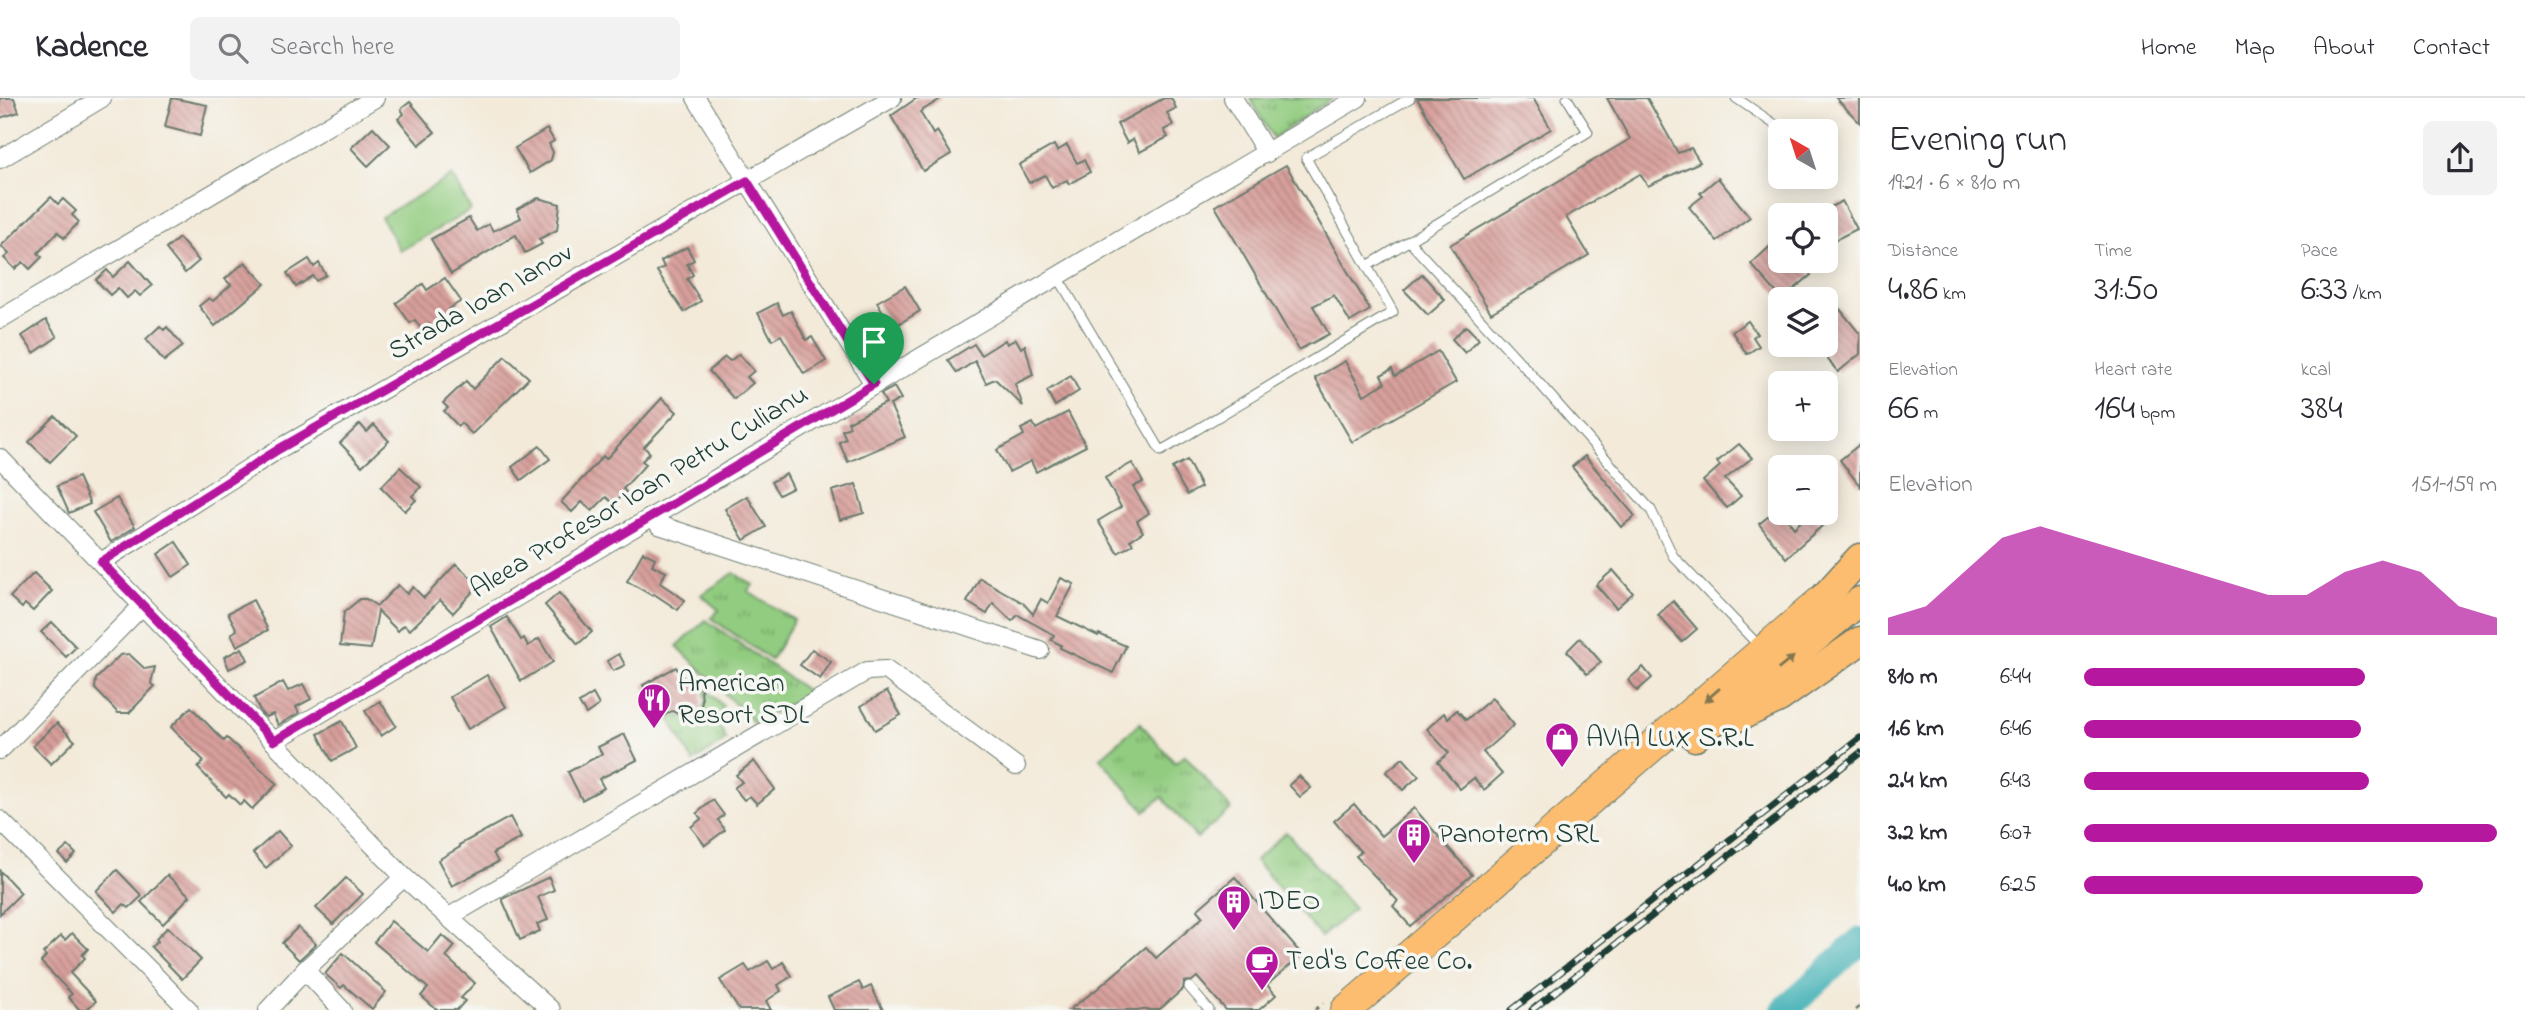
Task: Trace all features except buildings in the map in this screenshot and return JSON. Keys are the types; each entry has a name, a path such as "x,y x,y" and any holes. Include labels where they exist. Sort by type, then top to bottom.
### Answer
{"highway":[{"path":"1346,1010 1822,600"},
{"path":"1375,1010 1695,737"}],"main road":[{"path":"1822,600 1860,558"},
{"path":"1822,600 1860,569"},
{"path":"1695,737 1860,601"},
{"path":"1695,737 1779,698 1860,641"}],"street":[{"path":"0,159 102,98"},
{"path":"0,319 375,98"},
{"path":"696,98 874,384"},
{"name":"Strada Ioan Ianov","path":"101,562 279,449 892,98"},
{"path":"1233,98 1267,153"},
{"name":"Aleea Profesor Ioan Petru Culianu","path":"274,741 1358,98"},
{"path":"0,458 404,877 551,1010"},
{"path":"655,516 659,525 1040,650"},
{"path":"0,750 142,606"},
{"path":"449,917 867,671 886,670 1016,766"},
{"path":"0,820 189,1010"},
{"path":"268,1010 305,970 404,877"},
{"path":"305,970 342,1010"}],"lane":[{"path":"1058,277 1161,451 1393,312 1369,265 1306,158 1410,98"},
{"path":"1369,265 1588,132 1567,98"},
{"path":"1736,98 1768,120"},
{"path":"1409,241 1651,510 1672,556 1763,650"},
{"path":"1189,987 1209,1010"}],"path":[{"path":"1855,1010 1860,1006"}],"green space":[{"path":"1250,98 1333,98 1273,138"},
{"path":"452,176 471,210 400,251 381,217"},
{"path":"734,573 753,585 748,591 794,620 771,660 711,618 719,610 701,595"},
{"path":"706,620 810,692 754,723 677,646"},
{"path":"704,688 723,706 720,723 726,740 693,762 669,718 698,714 706,702"},
{"path":"1140,723 1175,763 1185,755 1231,809 1197,838 1162,797 1145,811 1100,758"},
{"path":"1286,832 1354,909 1321,937 1255,860"}],"waterway":[{"path":"1785,1010 1860,941"}],"railway":[{"path":"1512,1010 1860,738"},
{"path":"1532,1010 1860,753"}],"place":[{"name":"American Resort SDL","path":"654,730"},
{"name":"AVIA LUX S.R.L","path":"1562,769"},
{"name":"Panoterm SRL","path":"1414,865"},
{"name":"IDEO","path":"1234,932"},
{"name":"Ted's Coffee Co.","path":"1262,992"}],"route":[{"path":"747,181 874,384 274,741 101,562 279,449 747,181"}]}
